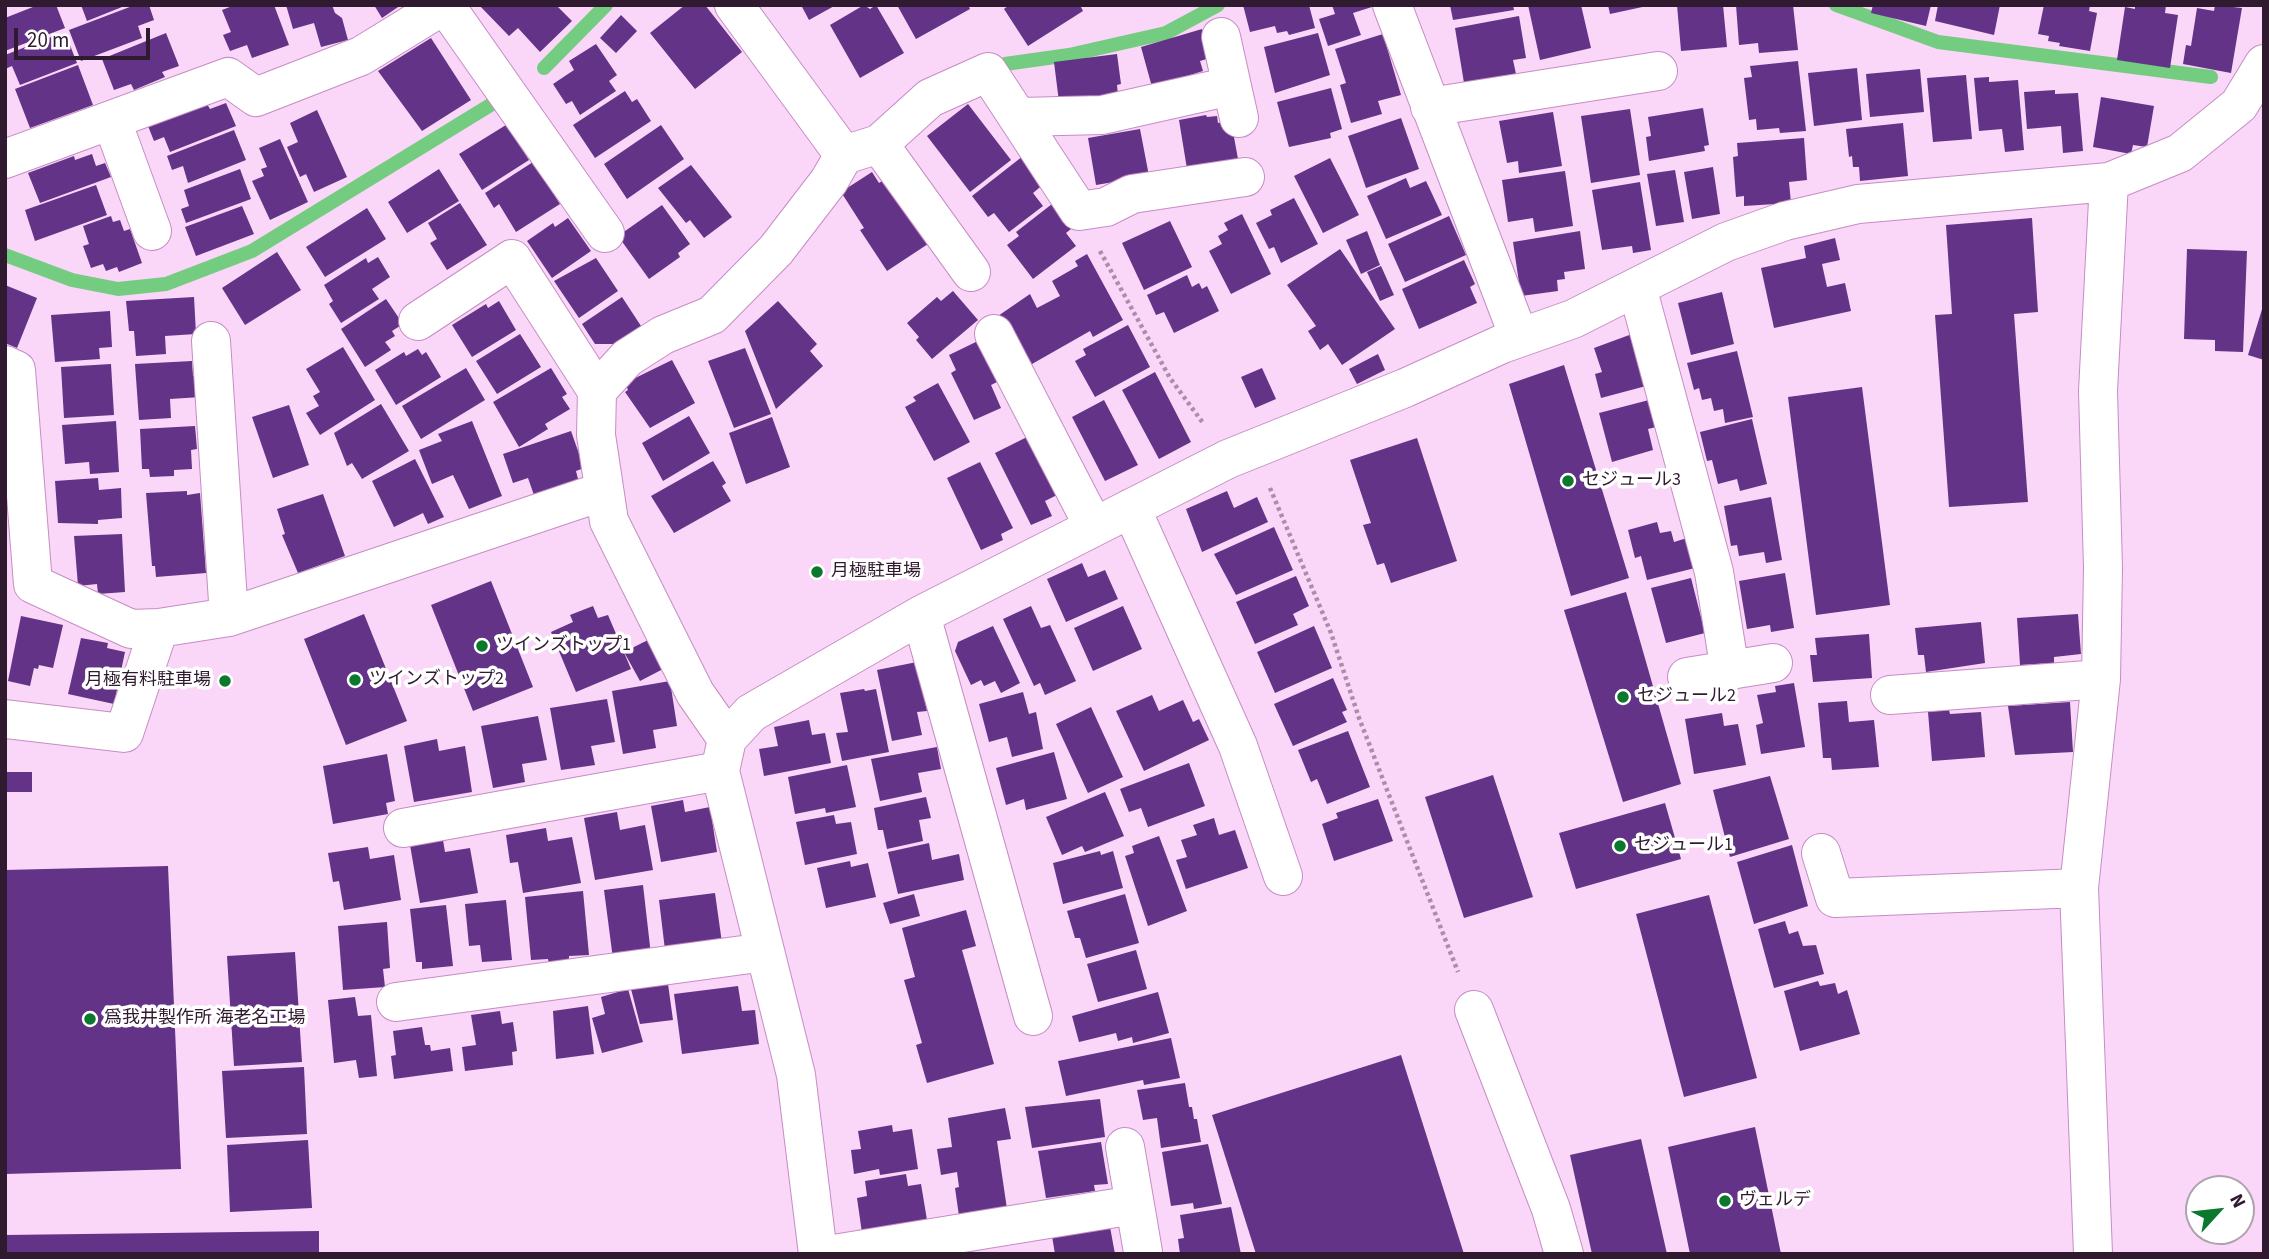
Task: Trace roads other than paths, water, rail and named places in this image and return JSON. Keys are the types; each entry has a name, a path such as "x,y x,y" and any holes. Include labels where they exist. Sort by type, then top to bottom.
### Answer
{"street":[{"path":"5,159 228,77 256,97 361,57 445,5 605,233"},
{"path":"734,5 971,272"},
{"path":"1392,5 1520,337"},
{"path":"1020,117 1102,115 1235,102 1221,37"},
{"path":"403,828 724,755 751,713 920,615 1240,453 1405,388 1520,337 1573,319 1726,242 1785,221 1858,204 2109,182 2180,153 2239,105 2264,65"},
{"path":"1430,107 1658,71"},
{"path":"597,391 627,358 663,335 712,315 776,250 829,181 862,150 930,98 988,72 1020,117 1079,211 1106,207 1132,194 1245,177"},
{"path":"112,121 152,231"},
{"path":"2093,1254 2079,888 2101,679 2103,568 2098,391 2109,182"},
{"path":"418,321 512,258 597,391 596,435 609,521 724,755 765,953 796,1074 818,1254"},
{"path":"1637,287 1714,572 1730,671"},
{"path":"994,334 1094,527"},
{"path":"211,341 229,617"},
{"path":"5,365 16,370 33,584 131,629 159,628 229,617 604,491"},
{"path":"1131,508 1238,746 1283,876"},
{"path":"920,615 1032,1016"},
{"path":"5,719 124,733 159,628"},
{"path":"1687,677 1773,663"},
{"path":"1890,695 2101,679"},
{"path":"1821,853 1835,898 2079,888"},
{"path":"396,1002 765,953"},
{"path":"1474,1010 1550,1209 1564,1254"},
{"path":"1125,1147 1143,1252"},
{"path":"834,1254 1134,1205"}],"waterway":[{"path":"544,68 606,5"},
{"path":"1005,64 1069,55 1166,33 1218,5"},
{"path":"1836,5 1938,42 2211,77"},
{"path":"5,255 72,280 118,289 166,284 252,251 492,104"}],"place":[{"name":"セジュール3","path":"1568,481"},
{"name":"月極駐車場","path":"817,572"},
{"name":"ツインズトップ1","path":"482,646"},
{"name":"ツインズトップ2","path":"355,680"},
{"name":"月極有料駐車場","path":"225,681"},
{"name":"セジュール2","path":"1623,697"},
{"name":"セジュール1","path":"1620,846"},
{"name":"爲我井製作所 海老名工場","path":"90,1019"},
{"name":"ヴェルデ","path":"1725,1201"}]}
